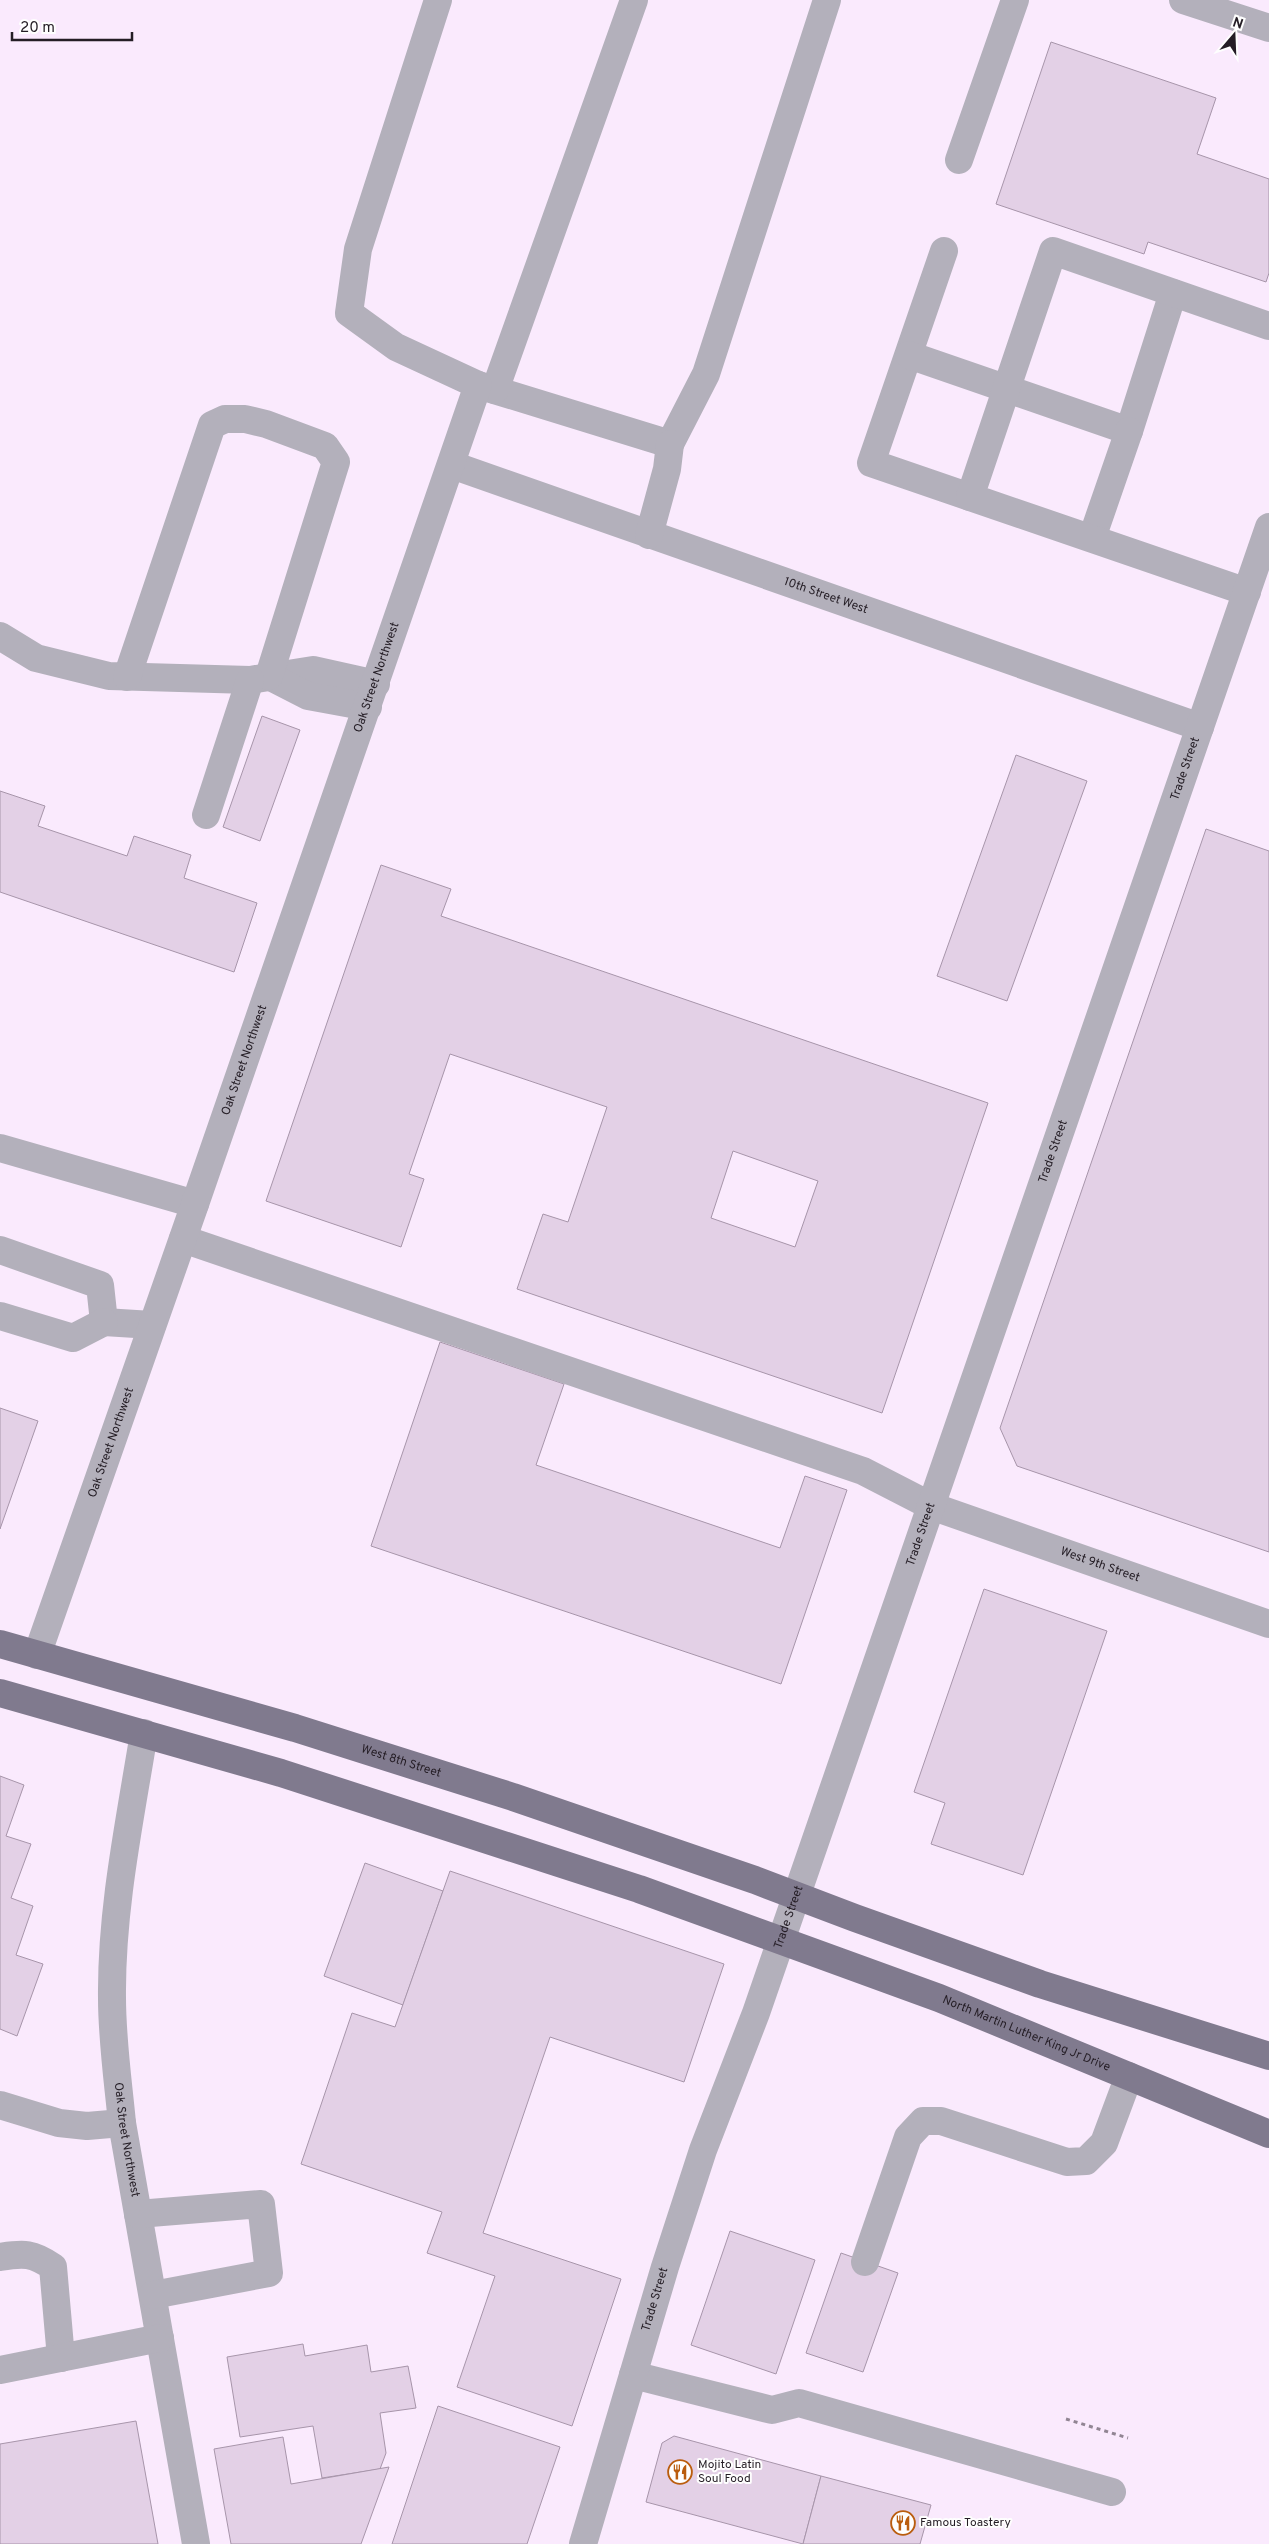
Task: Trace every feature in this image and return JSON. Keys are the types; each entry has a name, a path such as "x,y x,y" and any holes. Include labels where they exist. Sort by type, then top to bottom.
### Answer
{"main road":[{"name":"West 8th Street","path":"0,1644 286,1726 504,1794 654,1844 796,1896"},
{"path":"0,1693 281,1773 524,1850 781,1941"},
{"path":"796,1896 1040,1984 1269,2056"},
{"name":"North Martin Luther King Jr Drive","path":"781,1941 939,1998 1269,2134"}],"street":[{"path":"438,0 358,250 349,313 396,346 487,387 670,444"},
{"name":"Oak Street Northwest","path":"37,1655 196,1204 452,465 487,387 634,0"},
{"path":"650,535 667,469 670,444 706,374 827,0"},
{"path":"959,160 1015,0"},
{"path":"1183,0 1269,28"},
{"path":"944,251 871,463 1247,592"},
{"path":"970,497 1052,251 1269,326"},
{"path":"1092,538 1174,293"},
{"path":"909,355 1129,431"},
{"path":"127,677 212,425 226,419 245,419 266,424 325,446 336,462 260,678 206,815"},
{"name":"10th Street West","path":"452,465 1200,727"},
{"name":"Trade Street","path":"583,2544 703,2150 756,2013 1269,527"},
{"path":"0,636 36,658 109,676 260,678 308,696 372,696"},
{"path":"0,1148 196,1204"},
{"name":"West 9th Street","path":"183,1239 863,1471 931,1506 1269,1624"},
{"path":"0,1250 100,1285 104,1322"},
{"path":"0,1316 73,1338 104,1322 152,1325"},
{"name":"Oak Street Northwest","path":"144,1733 123,1863 112,1997 115,2060 122,2123 196,2544"},
{"path":"865,2262 908,2137 922,2121 941,2121 1067,2162 1086,2161 1104,2143 1129,2076"},
{"path":"0,2105 59,2123 87,2126 122,2123"},
{"path":"138,2214 261,2204 269,2273 153,2295"},
{"path":"0,2258 21,2253 39,2257 53,2267 61,2358"},
{"path":"0,2370 160,2338"},
{"path":"633,2375 772,2410 799,2403 1112,2492"}],"path":[{"path":"1066,2419 1128,2438"}],"building":[{"path":"1051,42 1216,98 1197,154 1269,179 1269,273 1266,282 1148,242 1144,254 996,204"},
{"path":"262,716 300,730 260,841 223,827"},
{"path":"1016,755 1087,781 1007,1001 937,976"},
{"path":"0,791 45,806 38,826 127,856 134,836 191,855 184,878 257,903 234,972 0,892"},
{"path":"1206,829 1269,851 1269,1552 1017,1466 1000,1428"},
{"path":"381,865 451,889 441,916 988,1103 882,1413 517,1289 543,1214 568,1222 607,1107 450,1054 409,1174 424,1179 401,1247 266,1201","holes":["733,1151 818,1181 795,1247 711,1218"]},
{"path":"440,1342 564,1384 536,1465 780,1548 805,1476 847,1490 781,1684 371,1546"},
{"path":"0,1408 38,1421 0,1529"},
{"path":"984,1589 1107,1631 1023,1875 931,1844 945,1803 914,1792"},
{"path":"0,1776 24,1785 6,1836 31,1844 11,1898 33,1906 16,1955 43,1964 17,2036 0,2029"},
{"path":"365,1863 443,1891 403,2005 324,1976"},
{"path":"450,1871 724,1964 684,2082 550,2037 483,2233 621,2279 572,2426 457,2387 495,2276 427,2253 442,2212 301,2164 352,2013 395,2027"},
{"path":"730,2231 815,2260 776,2374 691,2345"},
{"path":"841,2253 898,2273 863,2372 806,2353"},
{"path":"303,2344 305,2356 367,2345 371,2372 408,2366 416,2408 380,2413 386,2453 380,2469 322,2478 313,2426 240,2437 227,2357"},
{"path":"438,2406 560,2447 527,2544 392,2544"},
{"path":"136,2421 158,2544 0,2544 0,2444"},
{"path":"674,2436 821,2476 803,2544 646,2502 662,2443"},
{"path":"283,2437 291,2484 389,2467 361,2544 231,2544 214,2449"},
{"path":"821,2476 931,2505 920,2544 803,2544"}],"place":[{"name":"Mojito Latin Soul Food","path":"680,2472"},
{"name":"Famous Toastery","path":"903,2523"}]}
